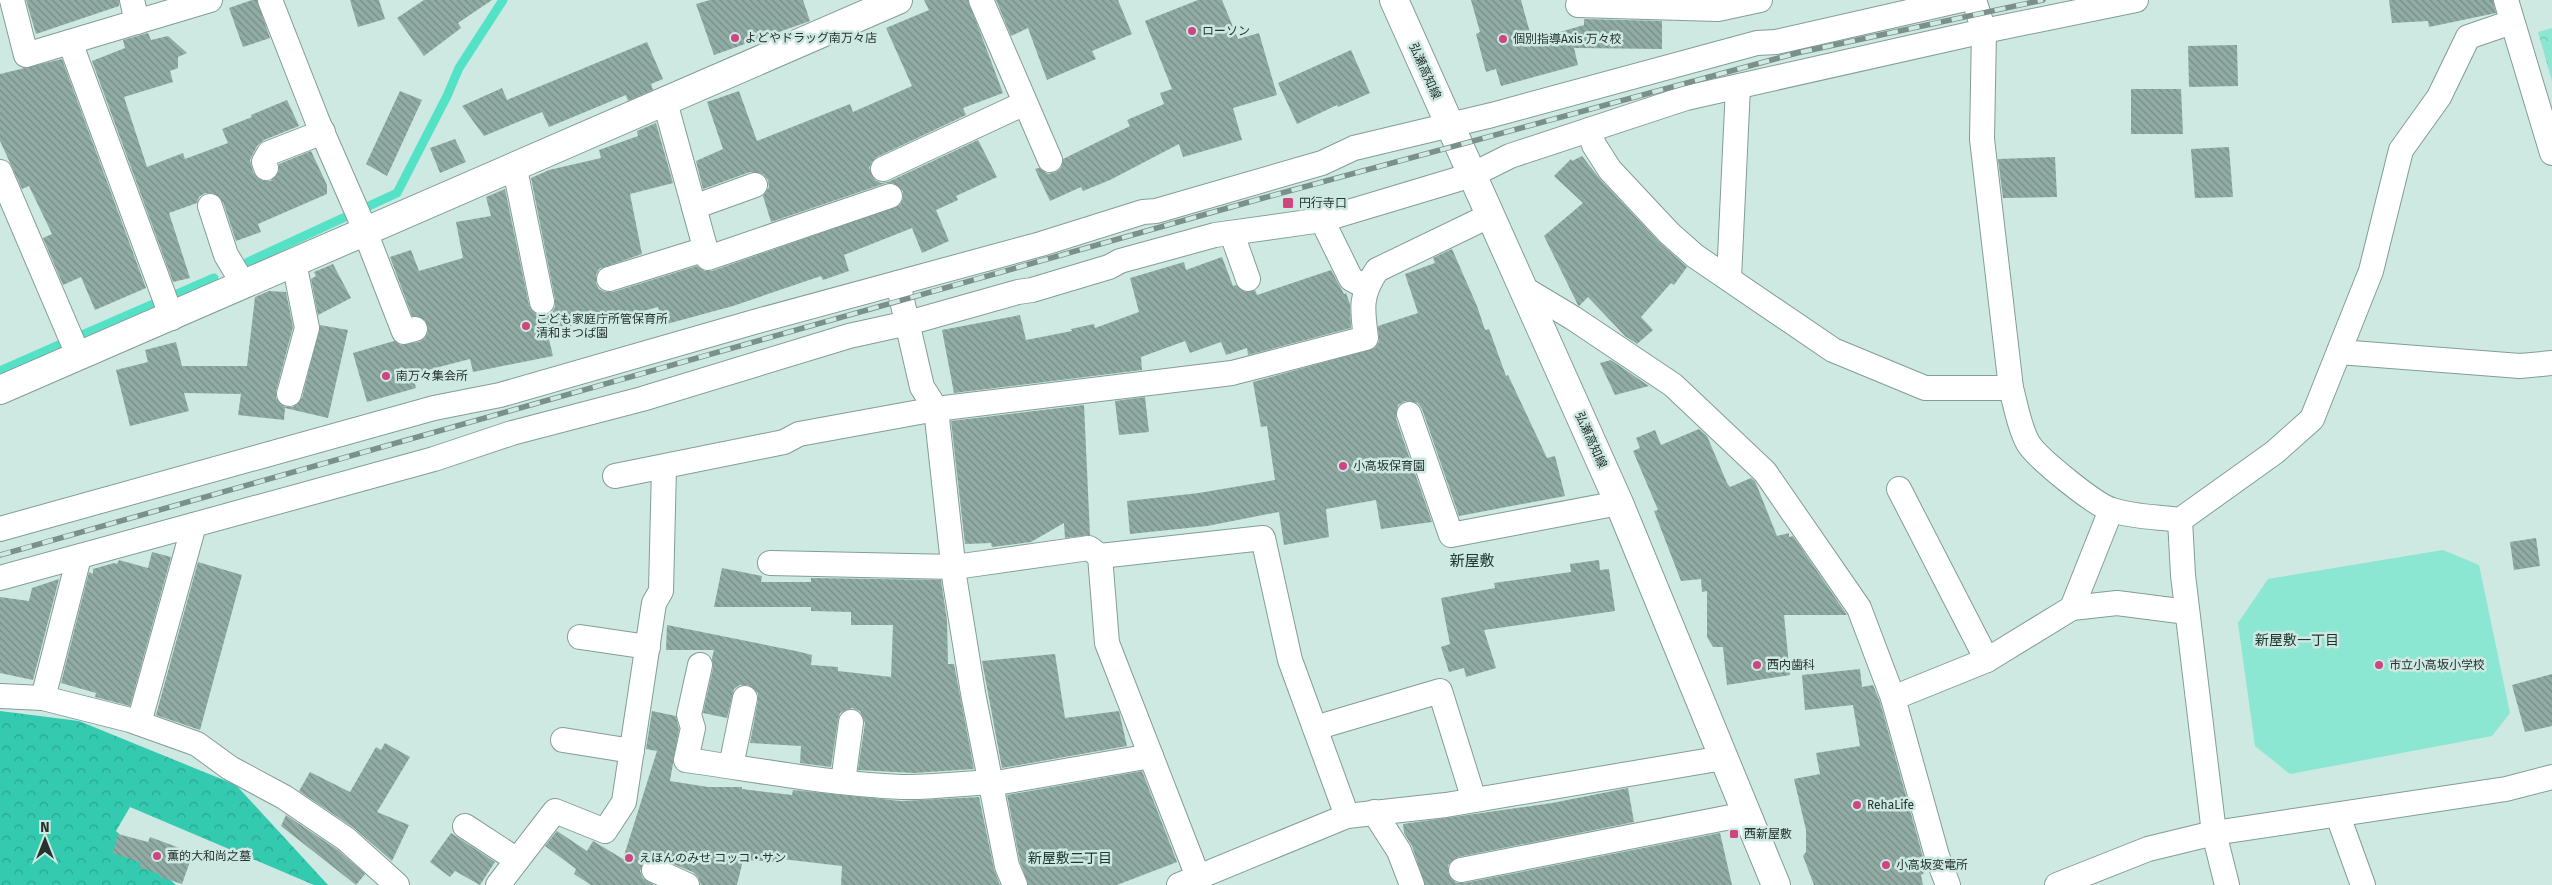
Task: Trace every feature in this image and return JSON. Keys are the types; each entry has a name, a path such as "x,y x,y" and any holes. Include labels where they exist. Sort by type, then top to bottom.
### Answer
{"main road":[{"name":"弘瀬高知線","path":"1394,0 1619,503 1722,758 1776,885"},
{"path":"0,390 172,318 294,262 359,216 515,169 882,3"}],"street":[{"path":"12,0 26,56 70,42 134,11 210,0"},
{"path":"271,0 404,332 415,329"},
{"path":"981,0 1050,160"},
{"path":"1578,5 1718,9 1760,0"},
{"path":"0,529 434,408 500,395 1312,166 1354,148 1449,125 1756,43 1776,42 1961,0"},
{"path":"1974,0 1984,31 1982,139 2011,388 2026,437 2040,457 2111,510 2180,520 2274,452 2312,419 2371,271 2402,150 2439,97 2468,38 2509,11 2552,153"},
{"path":"0,578 434,459 512,433 642,398 849,336 908,323 1018,292 1032,290 1109,267 1129,259 1216,235 1322,220 1472,175 1510,156 1686,98 1984,31 2136,0"},
{"path":"70,42 172,318"},
{"path":"1729,278 1738,87"},
{"path":"665,102 708,258 890,196"},
{"path":"883,169 1025,103"},
{"path":"1589,130 1594,145 1610,170 1694,256 1833,350 1925,388 2011,388"},
{"path":"266,168 264,162 269,153 323,132"},
{"path":"515,169 542,302"},
{"path":"0,172 79,356"},
{"path":"694,207 754,185"},
{"path":"210,206 226,255 244,285"},
{"path":"615,476 784,442 800,434 936,409 1232,373 1366,338 1363,319 1366,287 1377,270 1490,215"},
{"path":"1322,220 1351,279 1366,287"},
{"path":"1232,234 1248,279"},
{"path":"609,279 706,249"},
{"path":"289,394 307,328 294,262"},
{"path":"898,282 922,387 936,409 955,567 973,693 1006,866 1015,885"},
{"path":"1523,288 1673,385 1765,472 1859,608 1893,698 1948,885"},
{"path":"2340,352 2520,366 2552,364"},
{"path":"1409,414 1451,535 1619,503"},
{"path":"466,826 510,877 555,811 605,831 624,802 654,603 661,591 664,467"},
{"path":"1899,489 1987,660"},
{"path":"2072,608 2111,510"},
{"path":"2180,520 2187,612 2214,833 2228,885"},
{"path":"139,723 194,525"},
{"path":"770,563 955,567 1089,548 1100,556 1264,538 1290,660 1346,816"},
{"path":"1100,556 1107,643 1151,756 1189,881 1346,816 1474,800 1722,758"},
{"path":"43,698 79,557"},
{"path":"1893,698 1987,660 2072,608 2117,603 2187,612"},
{"path":"580,637 648,647"},
{"path":"700,665 689,715 692,728 686,760 842,782 904,787 990,782 1151,756"},
{"path":"1315,728 1440,691 1474,800"},
{"path":"0,696 43,698 139,723 197,744 230,768 284,797 346,840 398,885"},
{"path":"731,766 745,698"},
{"path":"842,782 851,722"},
{"path":"563,740 632,751"},
{"path":"2057,885 2148,849 2214,833 2338,816 2506,789 2552,777"},
{"path":"1374,812 1400,851 1412,885"},
{"path":"1461,870 1746,814"},
{"path":"2338,816 2363,885"},
{"path":"654,870 687,885"}],"green space":[{"path":"2552,28 2552,81 2538,32"},
{"path":"2443,550 2479,565 2510,713 2492,736 2290,774 2255,746 2238,623 2268,579"},
{"path":"0,711 79,721 236,785 328,885 314,885 130,807 116,831 176,885 0,885"}],"building":[{"path":"26,0 119,0 119,6 36,34"},
{"path":"257,0 270,38 243,47 229,8"},
{"path":"350,0 379,0 385,19 358,27"},
{"path":"424,0 492,0 458,23 461,28 424,56 397,18"},
{"name":"よどやドラッグ南万々店","path":"710,0 803,0 810,21 714,55 696,4"},
{"path":"924,0 968,0 1003,93 963,108 966,115 877,157 869,168 875,180 881,183 888,182 978,140 997,177 956,196 958,200 936,210 949,241 922,253 912,228 844,255 849,271 823,280 821,276 733,306 663,325 658,307 595,324 594,321 547,331 553,356 473,372 470,359 412,374 416,388 367,402 353,353 394,341 401,345 419,342 425,338 428,332 425,320 412,316 390,257 411,250 419,271 463,258 456,222 491,216 486,197 505,189 529,305 537,315 544,316 551,313 555,307 555,299 531,178 549,170 601,158 599,150 638,136 637,131 656,123 673,183 630,194 642,254 599,269 596,275 596,283 599,289 605,292 613,292 697,266 705,271 712,271 900,205 903,199 903,191 893,183 886,183 771,222 763,196 769,187 768,180 763,174 750,172 703,189 696,161 723,149 707,102 739,91 757,141 850,104 853,112 912,86 886,28 929,10"},
{"path":"996,0 1118,0 1132,34 1092,51 1096,59 1047,80 1028,28 1011,36"},
{"path":"1198,0 1222,0 1238,39 1259,33 1277,95 1233,108 1242,140 1183,157 1179,144 1110,180 1083,191 1081,187 1050,201 1035,169 1039,168 1048,174 1056,172 1061,168 1063,159 1130,126 1127,120 1164,104 1160,93 1172,89 1145,21"},
{"path":"1471,0 1521,0 1532,40 1584,25 1584,19 1662,21 1662,49 1574,48 1578,65 1501,86 1496,69 1486,72 1476,34 1480,32"},
{"path":"2389,0 2493,0 2496,13 2429,27 2428,21 2392,23"},
{"path":"148,33 151,40 168,36 187,53 178,57 178,68 170,71 173,82 124,97 147,167 183,153 185,159 228,143 222,129 287,100 299,126 264,140 257,146 250,160 253,172 263,181 271,181 279,171 279,164 311,151 327,185 327,194 258,224 261,232 236,241 223,202 213,193 205,193 199,197 197,203 169,213 190,278 173,282 92,61 125,48 123,40"},
{"path":"647,42 663,79 651,84 653,90 628,101 626,95 549,127 542,112 484,136 462,106 502,88 507,100"},
{"path":"2237,45 2238,86 2189,87 2188,46"},
{"path":"1351,50 1370,93 1338,107 1337,105 1297,124 1278,83"},
{"path":"62,59 146,288 95,310 81,277 63,285 43,238 52,234 29,186 22,189 0,141 0,74"},
{"path":"2131,89 2181,89 2183,134 2131,134"},
{"path":"400,91 422,100 387,176 366,164"},
{"path":"455,139 466,162 440,173 430,148"},
{"path":"2229,147 2233,197 2195,198 2191,149"},
{"path":"1582,156 1600,179 1659,242 1687,267 1674,285 1671,283 1641,317 1653,330 1637,344 1625,336 1588,297 1578,305 1544,236 1583,203 1554,176 1571,159 1572,161"},
{"path":"2055,157 2057,197 2003,198 1998,159"},
{"path":"1452,249 1477,306 1485,330 1489,329 1506,376 1508,375 1547,458 1555,456 1565,496 1459,516 1422,409 1418,403 1405,401 1398,405 1396,419 1432,522 1381,529 1376,500 1326,509 1329,537 1284,545 1279,512 1207,526 1130,534 1127,501 1199,493 1275,480 1267,426 1261,427 1253,382 1375,348 1379,342 1378,326 1418,313 1405,274 1435,263 1433,258"},
{"path":"1222,257 1233,286 1236,285 1245,292 1255,290 1257,295 1331,270 1344,294 1346,293 1350,304 1351,328 1248,355 1247,348 1226,355 1221,342 1190,353 1185,341 1141,357 1142,370 954,393 942,330 1020,315 1026,340 1072,331 1071,329 1094,324 1095,328 1139,312 1130,278 1184,262 1186,270"},
{"path":"333,264 351,298 318,315 311,279 316,276 314,272"},
{"path":"269,291 286,292 293,327 276,391 276,398 285,407 293,407 302,398 320,325 348,330 328,418 285,408 284,420 238,415 241,394 184,393 189,411 130,426 116,370 148,362 145,350 176,342 182,366 247,366 255,297"},
{"path":"1611,360 1649,386 1615,395 1600,363"},
{"path":"1145,397 1149,432 1119,435 1115,401"},
{"path":"1084,405 1090,535 1065,538 1064,523 1031,542 992,547 991,543 965,544 951,421"},
{"path":"1699,429 1707,436 1730,487 1751,478 1755,481 1777,536 1789,533 1789,537 1793,536 1847,615 1784,615 1790,675 1727,685 1723,647 1713,647 1707,637 1707,591 1702,592 1701,579 1681,581 1654,511 1658,510 1633,451 1640,448 1636,438 1655,430 1661,445"},
{"path":"2536,538 2540,566 2514,570 2510,542"},
{"path":"152,552 171,557 130,706 95,697 96,693 61,683 89,572 93,574 93,569 114,563 117,564 119,560 148,568"},
{"path":"1599,560 1600,570 1609,569 1615,611 1484,630 1496,668 1466,677 1464,668 1449,672 1441,647 1450,644 1441,598 1495,588 1494,583 1571,572 1570,564"},
{"path":"198,562 242,575 200,730 156,715"},
{"path":"722,568 762,576 761,582 811,582 811,578 941,580 947,620 948,664 954,664 974,769 914,773 858,770 865,723 860,711 852,708 840,713 831,767 800,763 801,746 750,743 758,693 748,685 740,685 734,689 727,718 703,713 713,668 712,658 714,650 666,650 667,625 812,655 811,665 838,667 838,671 891,677 893,625 851,625 851,612 811,611 811,607 714,607"},
{"path":"59,579 33,680 0,673 0,597 29,601 32,588"},
{"path":"1055,654 1065,718 1119,711 1127,746 1002,768 982,661"},
{"name":"RehaLife","path":"1860,669 1862,687 1873,685 1880,702 1923,857 1920,860 1924,873 1921,875 1923,885 1814,885 1803,856 1806,852 1806,830 1794,779 1820,774 1816,753 1860,746 1853,705 1805,710 1802,675"},
{"path":"2552,674 2552,726 2525,732 2512,685"},
{"path":"652,711 676,716 679,729 670,781 708,787 742,787 742,789 792,795 793,790 901,801 979,797 994,869 1000,885 841,885 842,866 782,859 782,862 743,860 737,885 701,885 698,877 693,872 653,856 646,859 640,871 643,878 654,885 591,885 574,874 576,869 545,846 557,831 587,851 593,841 623,859 657,751 646,749"},
{"path":"385,743 410,757 377,812 409,825 392,861 354,828 299,791 310,772 350,792 376,747 381,750"},
{"path":"1142,771 1177,862 1117,885 1028,885 1020,862 1007,795"},
{"path":"1628,788 1634,822 1458,857 1448,865 1448,873 1456,883 1464,883 1720,833 1732,885 1425,885 1412,846 1404,833 1403,824 1552,803"},
{"path":"286,815 338,850 365,874 356,885 281,826"},
{"path":"451,833 495,862 480,885 455,871 450,877 430,862"},
{"name":"薫的大和尚之墓","path":"118,834 148,842 150,837 193,853 182,884 160,877 159,874 139,867 141,863 113,853"}],"waterway":[{"path":"248,262 397,193 447,96 459,68 503,0"},
{"path":"175,295 214,278"},
{"path":"80,336 156,303"},
{"path":"0,371 63,343"}],"railway":[{"path":"0,555 1256,200 1797,53 2043,0"}],"place":[{"name":"ローソン","path":"1192,31"},
{"name":"よどやドラッグ南万々店","path":"735,38"},
{"name":"個別指導Axis 万々校","path":"1503,39"},
{"name":"円行寺口","path":"1288,203"},
{"name":"こども家庭庁所管保育所 清和まつば園","path":"526,326"},
{"name":"南万々集会所","path":"386,376"},
{"name":"小高坂保育園","path":"1343,466"},
{"name":"西内歯科","path":"1757,665"},
{"name":"市立小高坂小学校","path":"2379,665"},
{"name":"RehaLife","path":"1857,805"},
{"name":"西新屋敷","path":"1734,834"},
{"name":"薫的大和尚之墓","path":"157,856"},
{"name":"えほんのみせ コッコ・サン","path":"629,858"},
{"name":"小高坂変電所","path":"1886,865"}],"district":[{"name":"新屋敷","path":"1472,561"},
{"name":"新屋敷一丁目","path":"2297,640"},
{"name":"新屋敷二丁目","path":"1070,858"}]}
